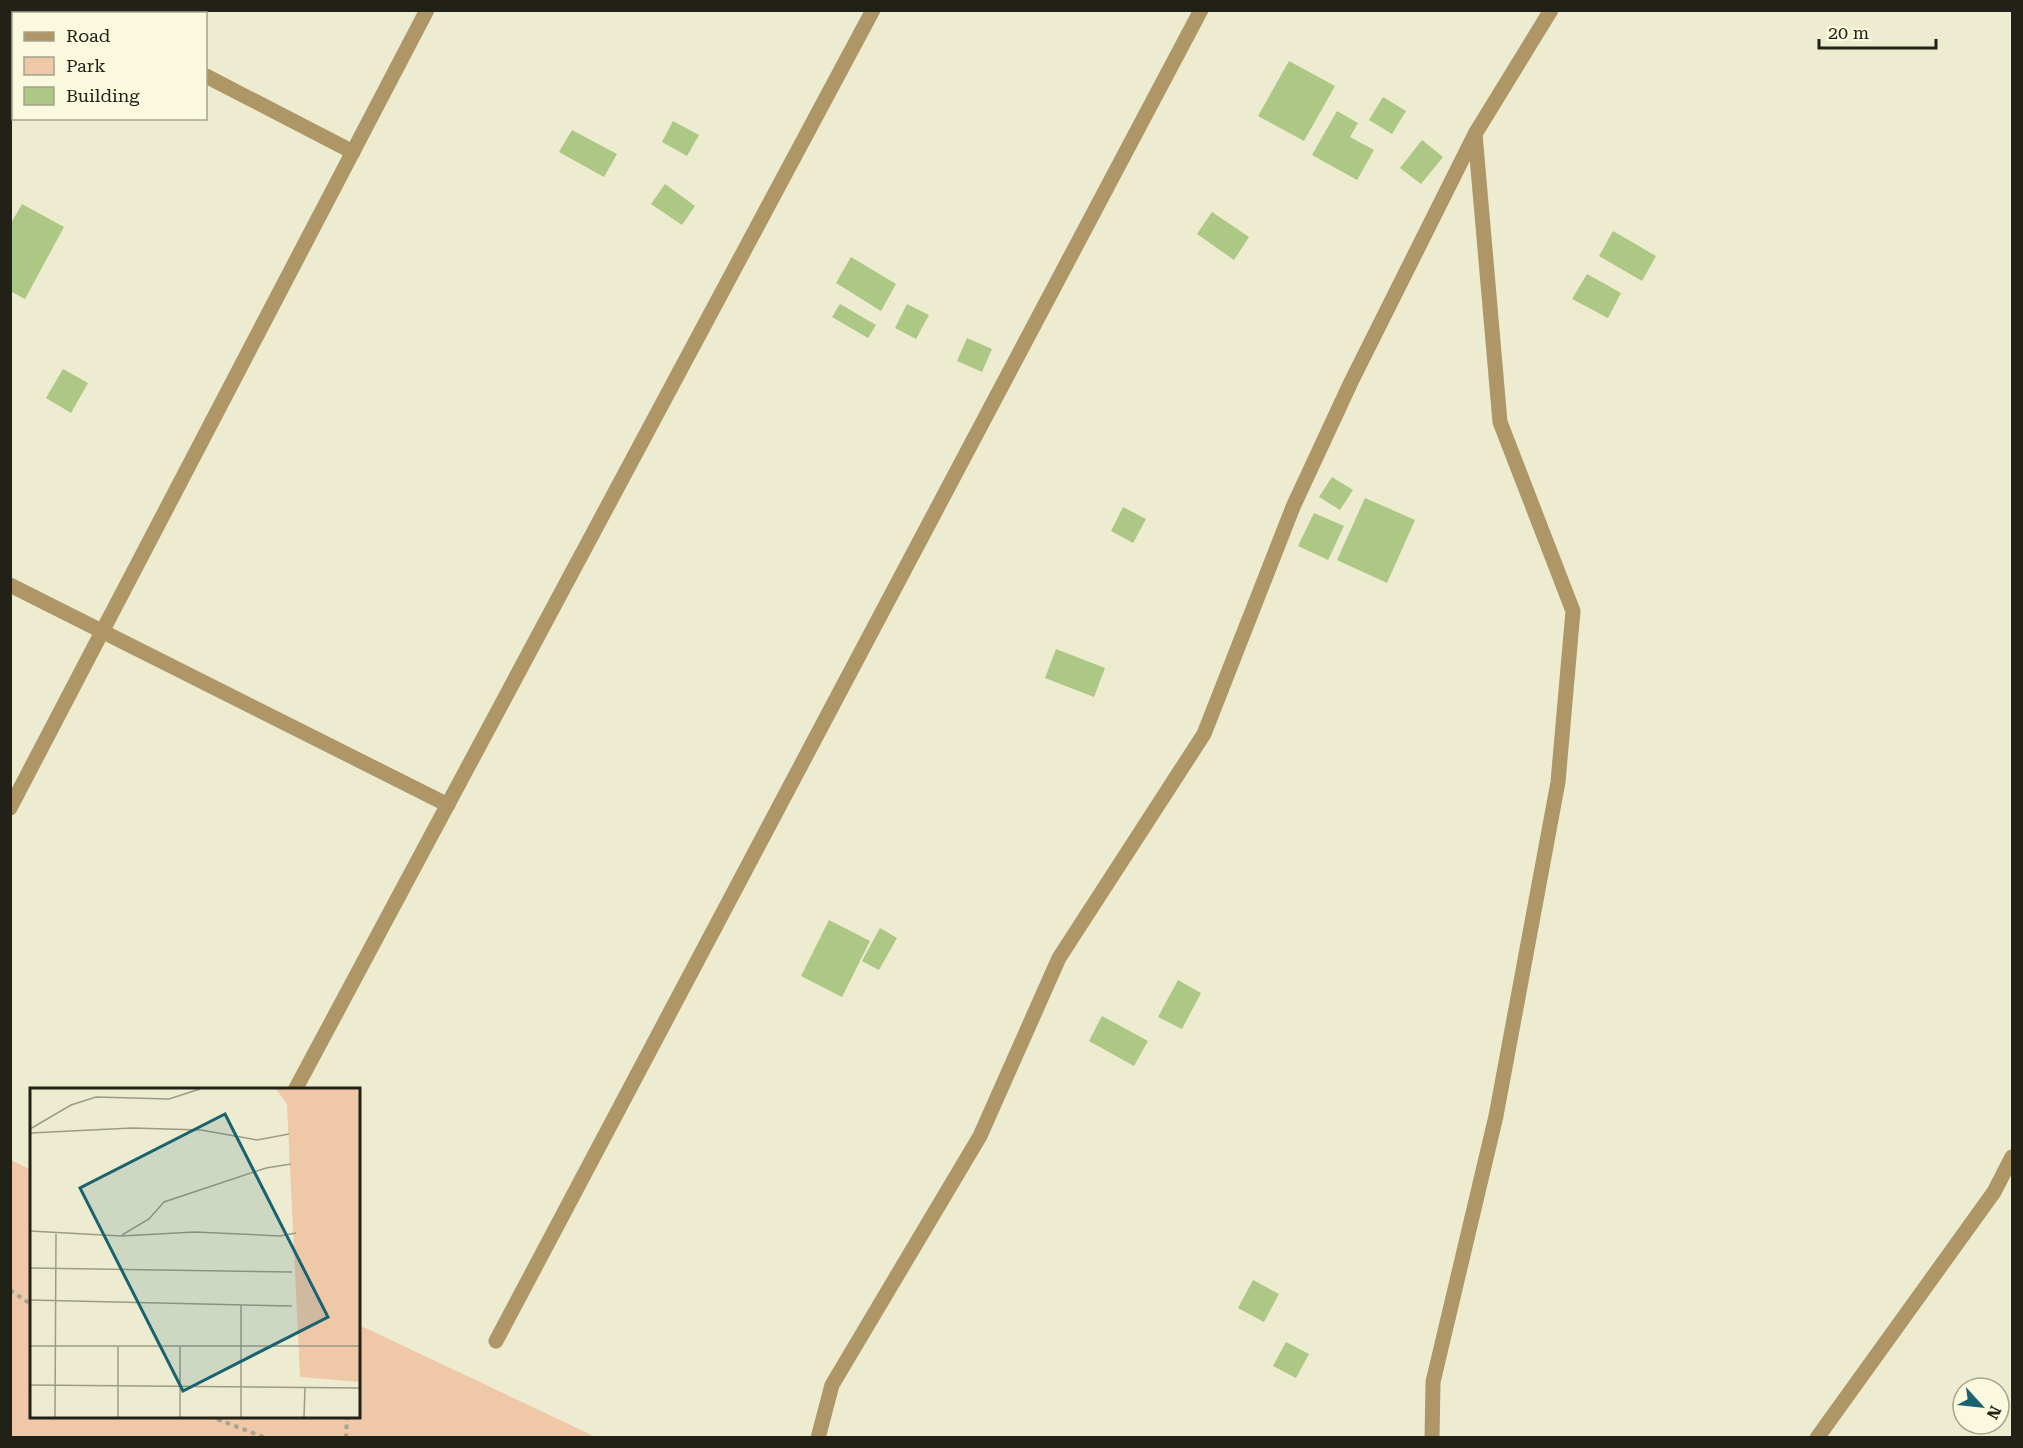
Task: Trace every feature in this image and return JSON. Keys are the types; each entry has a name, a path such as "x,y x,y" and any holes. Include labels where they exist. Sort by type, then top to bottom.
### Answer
{"street":[{"path":"10,808 427,10"},
{"path":"296,1088 873,10"},
{"path":"496,1341 1201,10"},
{"path":"818,1437 832,1385 980,1136 1059,958 1204,734 1293,507 1351,382 1475,134 1551,10"},
{"path":"207,77 353,152"},
{"path":"1432,1437 1434,1382 1496,1116 1558,782 1573,611 1500,422 1475,134"},
{"path":"10,585 448,805"},
{"path":"1817,1437 1994,1192 2013,1157"}],"path":[{"path":"10,1290 30,1304"},
{"path":"214,1418 266,1437"},
{"path":"346,1437 347,1418"}],"green space":[{"path":"11,1160 30,1170 30,1418 360,1418 360,1325 596,1437 11,1437"}],"building":[{"path":"142,10 196,10 195,12 144,12"},
{"path":"1289,61 1335,86 1304,141 1258,116"},
{"path":"1383,97 1406,111 1392,134 1369,120"},
{"path":"1337,111 1358,123 1350,137 1374,150 1357,180 1312,155"},
{"path":"673,121 699,135 687,156 662,142"},
{"path":"572,130 617,154 604,177 559,152"},
{"path":"1422,140 1443,157 1421,184 1400,168"},
{"path":"665,184 695,206 682,225 651,204"},
{"path":"22,204 64,227 25,299 10,291 10,225"},
{"path":"1212,212 1249,237 1234,260 1197,234"},
{"path":"1613,231 1656,256 1642,281 1599,256"},
{"path":"851,257 896,284 881,311 836,283"},
{"path":"1587,274 1621,293 1608,318 1572,299"},
{"path":"840,304 876,325 868,338 832,317"},
{"path":"907,304 929,315 916,339 895,328"},
{"path":"967,338 992,349 982,372 957,361"},
{"path":"63,369 88,383 71,413 46,398"},
{"path":"1332,477 1353,490 1340,510 1319,497"},
{"path":"1365,498 1415,520 1387,583 1337,560"},
{"path":"1123,507 1146,519 1133,543 1111,531"},
{"path":"1314,513 1344,526 1328,560 1298,546"},
{"path":"1056,649 1105,668 1094,697 1045,678"},
{"path":"829,920 870,941 842,997 801,976"},
{"path":"880,928 897,938 879,970 862,961"},
{"path":"1178,980 1201,993 1182,1029 1158,1017"},
{"path":"1102,1016 1148,1041 1134,1066 1089,1041"},
{"path":"1253,1280 1279,1294 1264,1322 1238,1308"},
{"path":"1286,1342 1309,1354 1296,1378 1273,1366"}]}
